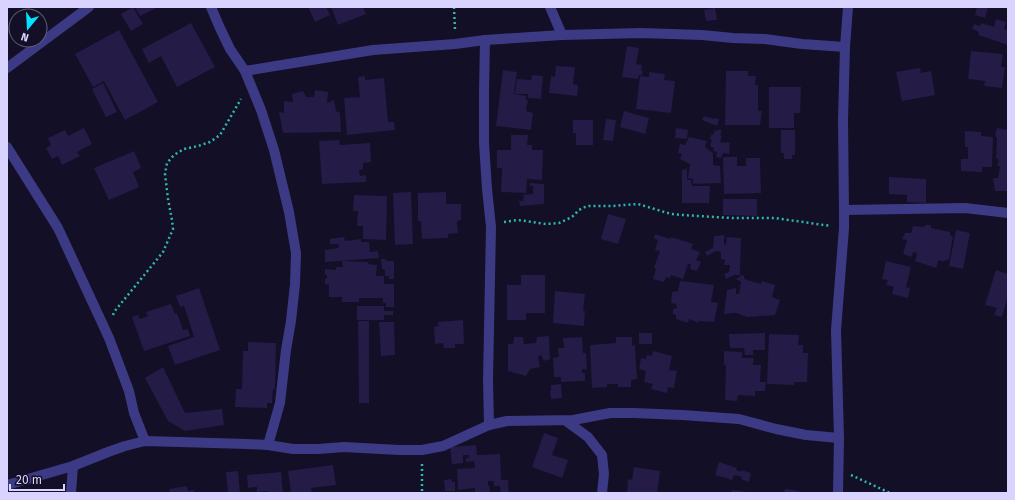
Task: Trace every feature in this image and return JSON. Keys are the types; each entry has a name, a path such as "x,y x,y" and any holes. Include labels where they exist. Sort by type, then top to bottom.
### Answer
{"street":[{"path":"7,68 89,7"},
{"path":"211,7 218,26 245,71 261,110 274,150 289,212 296,253 294,291 280,403 268,445"},
{"path":"550,7 562,35"},
{"path":"838,493 839,438 836,330 844,228 843,120 845,47 848,7"},
{"path":"245,71 373,50 562,35 641,33 702,35 766,39 802,44 845,47"},
{"path":"486,40 484,143 490,227 488,380 489,425"},
{"path":"7,148 58,228 106,332 129,391 134,413 145,441"},
{"path":"844,210 965,208 1008,213"},
{"path":"7,485 73,466 125,446 145,441 268,445 293,449 318,449 344,446 422,450 443,446 489,425 507,421 566,421 610,413 682,415 739,419 806,435 839,438"},
{"path":"566,421 588,437 602,455 604,474 602,493"},
{"path":"71,493 73,466"}],"path":[{"path":"454,7 455,44"},
{"path":"106,332 114,312 163,252 173,229 165,174 168,163 174,155 184,149 210,142 220,135 250,84"},
{"path":"490,227 513,220 546,224 559,223 572,217 579,210 585,207 632,204 644,205 682,216 775,218 844,228"},
{"path":"422,450 422,493"},
{"path":"839,468 890,493"}],"building":[{"path":"133,7 143,24 131,31 121,14"},
{"path":"135,7 158,7 140,16"},
{"path":"308,7 326,7 330,15 315,22"},
{"path":"331,7 363,7 366,14 338,25"},
{"path":"977,7 988,7 985,18 975,15"},
{"path":"715,8 717,20 706,21 704,10"},
{"path":"996,19 1006,22 1004,29 1008,30 1008,45 978,35 979,32 972,29 974,24 980,26 981,23 994,27"},
{"path":"191,23 215,67 177,87 161,56 149,63 142,49"},
{"path":"119,30 158,102 125,120 104,81 93,87 75,54"},
{"path":"627,46 639,48 636,64 642,65 641,71 643,71 642,75 639,75 638,79 622,77"},
{"path":"971,51 1003,54 1001,67 1005,67 1002,88 984,86 985,81 968,79"},
{"path":"556,66 575,67 573,84 578,85 577,96 549,93 551,76 555,77"},
{"path":"920,68 921,73 931,71 935,95 902,101 896,72"},
{"path":"503,70 517,72 514,94 526,96 526,100 528,100 526,111 533,113 531,130 496,126"},
{"path":"726,71 748,71 748,76 756,76 755,85 758,85 758,111 762,111 760,125 725,125"},
{"path":"649,72 665,74 664,80 675,81 671,113 636,109 640,76 649,77"},
{"path":"532,75 543,76 541,99 528,98 528,94 515,94 517,79 531,80"},
{"path":"365,76 365,80 384,78 388,122 394,122 395,130 347,135 344,98 360,97 358,77"},
{"path":"103,83 117,112 106,117 92,89"},
{"path":"769,87 801,87 800,113 794,113 794,128 769,128"},
{"path":"315,90 328,92 327,103 334,100 336,111 340,113 341,132 283,133 279,112 284,113 284,101 293,102 292,94 303,91 306,97 314,97"},
{"path":"624,111 649,118 645,134 620,127"},
{"path":"704,116 719,119 717,126 702,120"},
{"path":"606,119 616,120 613,141 603,140"},
{"path":"573,120 593,120 593,145 576,145 576,133 573,133"},
{"path":"84,128 92,144 77,152 80,156 62,165 58,156 52,159 46,148 51,145 48,138 65,130 68,136"},
{"path":"676,128 688,130 687,139 675,138"},
{"path":"997,128 1008,130 1008,191 995,191 993,178 998,178 1000,167 997,165 999,160 996,158 997,139 995,135"},
{"path":"718,129 722,131 720,135 722,136 720,142 730,143 729,154 723,153 721,158 716,157 717,152 713,151 714,148 710,145 712,140 710,139 711,135 713,135 715,130 718,131"},
{"path":"781,130 795,130 795,155 792,155 792,159 784,159 784,153 781,153"},
{"path":"965,131 981,132 981,136 993,137 992,167 982,167 982,172 961,171 961,159 968,159 968,147 965,147"},
{"path":"511,135 528,135 527,145 532,145 532,150 543,150 542,180 527,179 526,193 501,192 502,168 497,168 497,150 511,150"},
{"path":"689,137 707,141 705,147 713,153 713,165 720,166 721,183 693,184 693,179 688,178 690,164 680,159 682,154 678,153 680,144 685,145"},
{"path":"339,140 340,145 370,143 371,162 363,163 363,169 359,170 360,176 366,175 366,182 322,184 319,141"},
{"path":"134,151 141,168 133,172 139,187 109,200 94,168"},
{"path":"723,157 737,157 737,166 746,166 746,158 760,158 761,193 724,194"},
{"path":"687,169 687,180 691,180 692,186 710,186 709,203 682,203 682,170"},
{"path":"889,177 926,179 926,203 907,202 907,195 889,194"},
{"path":"530,183 544,184 544,204 520,206 519,201 523,201 524,196 521,195 533,194 533,186 530,186"},
{"path":"411,192 413,244 395,245 393,193"},
{"path":"446,192 446,204 461,204 461,220 457,221 458,233 448,234 448,238 422,239 421,221 418,221 418,193"},
{"path":"354,195 387,196 386,240 363,239 363,226 357,226 358,211 353,211"},
{"path":"723,199 757,199 757,216 723,215"},
{"path":"608,214 626,219 618,244 601,239"},
{"path":"925,225 931,225 931,228 950,232 950,235 953,236 949,260 944,260 944,262 939,260 936,268 915,261 917,253 913,252 912,257 903,254 907,240 902,239 905,233 911,233 913,226 924,227"},
{"path":"956,230 970,233 963,269 949,266"},
{"path":"655,234 693,244 691,249 700,252 696,260 701,262 697,271 690,269 691,264 688,264 683,279 671,275 670,278 666,277 664,282 653,279 656,269 654,268 660,251 655,250 658,240 654,238"},
{"path":"724,235 724,245 726,244 727,237 741,238 740,275 734,275 726,279 724,274 729,272 730,265 724,265 725,260 721,259 721,252 716,251 707,256 705,252 713,248 714,236"},
{"path":"344,237 345,241 361,239 361,242 369,242 370,252 378,251 379,258 325,262 325,250 339,248 338,244 330,244 330,239"},
{"path":"381,259 386,259 386,261 394,261 394,279 389,279 389,276 385,276 385,270 382,269"},
{"path":"342,261 368,262 368,264 377,265 376,276 384,276 384,284 394,284 394,307 386,307 386,303 383,303 383,298 359,298 359,302 342,302 342,297 329,297 329,285 325,284 327,275 325,275 325,269 336,270 336,267 343,267"},
{"path":"886,261 911,267 906,287 910,288 908,298 892,294 894,287 886,285 888,280 882,279"},
{"path":"996,270 1008,274 1008,296 1002,317 994,315 997,308 985,305"},
{"path":"521,275 545,275 545,313 526,313 526,320 507,320 507,285 521,285"},
{"path":"742,275 744,276 744,279 761,284 762,281 775,285 772,297 780,300 775,315 747,317 736,313 724,314 727,290 736,288 736,294 739,294 741,282 736,279"},
{"path":"680,281 714,285 711,302 718,303 714,322 699,321 699,323 689,319 688,323 676,319 676,315 673,314 673,309 677,308 676,304 671,303 672,292 678,291"},
{"path":"199,288 220,350 175,365 168,346 194,337 184,306 180,307 176,296"},
{"path":"555,291 585,294 583,311 585,311 584,326 553,323"},
{"path":"171,304 175,314 177,313 183,330 188,329 190,336 144,351 132,317 138,315 140,319 148,316 146,312"},
{"path":"357,306 384,306 384,311 393,311 393,315 384,315 384,320 357,320"},
{"path":"463,320 464,344 455,344 455,348 444,348 443,343 435,344 434,327 438,326 438,322"},
{"path":"358,321 369,321 369,403 359,403"},
{"path":"379,322 394,322 395,355 381,356"},
{"path":"639,333 652,333 652,344 639,344"},
{"path":"765,333 765,350 753,350 753,355 745,355 744,348 730,348 729,334"},
{"path":"769,334 799,335 798,345 803,345 803,353 808,353 807,382 794,382 794,385 767,384"},
{"path":"549,336 550,359 544,361 541,355 538,357 540,367 530,369 526,376 508,371 508,344 513,344 514,337 523,337 524,344 536,343 537,337"},
{"path":"582,337 583,353 586,353 587,369 582,369 582,373 585,373 585,381 561,382 561,377 554,377 553,358 559,357 558,348 564,348 563,338"},
{"path":"616,337 632,337 632,346 635,345 637,379 631,380 631,387 618,387 618,384 607,384 607,387 592,388 590,345 616,343"},
{"path":"248,342 276,343 275,389 273,389 272,403 267,403 267,408 235,407 236,389 242,389 243,351 248,351"},
{"path":"653,351 672,356 669,370 677,371 674,388 668,387 667,393 651,389 653,384 644,382 646,371 639,369 641,358 646,359 647,355 652,356"},
{"path":"724,351 742,352 742,358 754,358 753,365 761,365 760,382 766,382 765,391 755,391 755,396 738,395 737,401 725,400 726,365 724,365"},
{"path":"163,367 185,413 222,409 224,425 185,431 168,421 145,378"},
{"path":"561,384 562,398 551,399 551,385"},
{"path":"544,433 558,438 552,455 568,460 562,478 532,467"},
{"path":"476,445 477,455 500,454 501,480 508,480 509,493 501,493 500,486 494,486 494,481 488,481 490,492 475,492 475,488 458,490 457,469 475,468 474,461 466,462 466,458 469,458 469,455 463,455 463,463 452,464 450,447"},
{"path":"719,462 737,468 736,470 741,472 741,470 751,473 749,482 741,479 742,477 734,475 732,480 715,475"},
{"path":"333,465 336,485 311,488 312,493 291,493 288,471"},
{"path":"634,467 660,471 657,493 627,493 628,479 632,480"},
{"path":"238,471 240,493 228,493 226,472"},
{"path":"281,472 283,493 267,493 267,491 257,492 257,487 248,488 247,475"},
{"path":"452,479 452,482 455,482 455,491 445,491 444,480"},
{"path":"187,486 188,491 194,490 194,493 170,493 169,489"},
{"path":"785,489 799,491 798,493 784,493"},
{"path":"732,490 748,492 748,493 731,493"}]}
